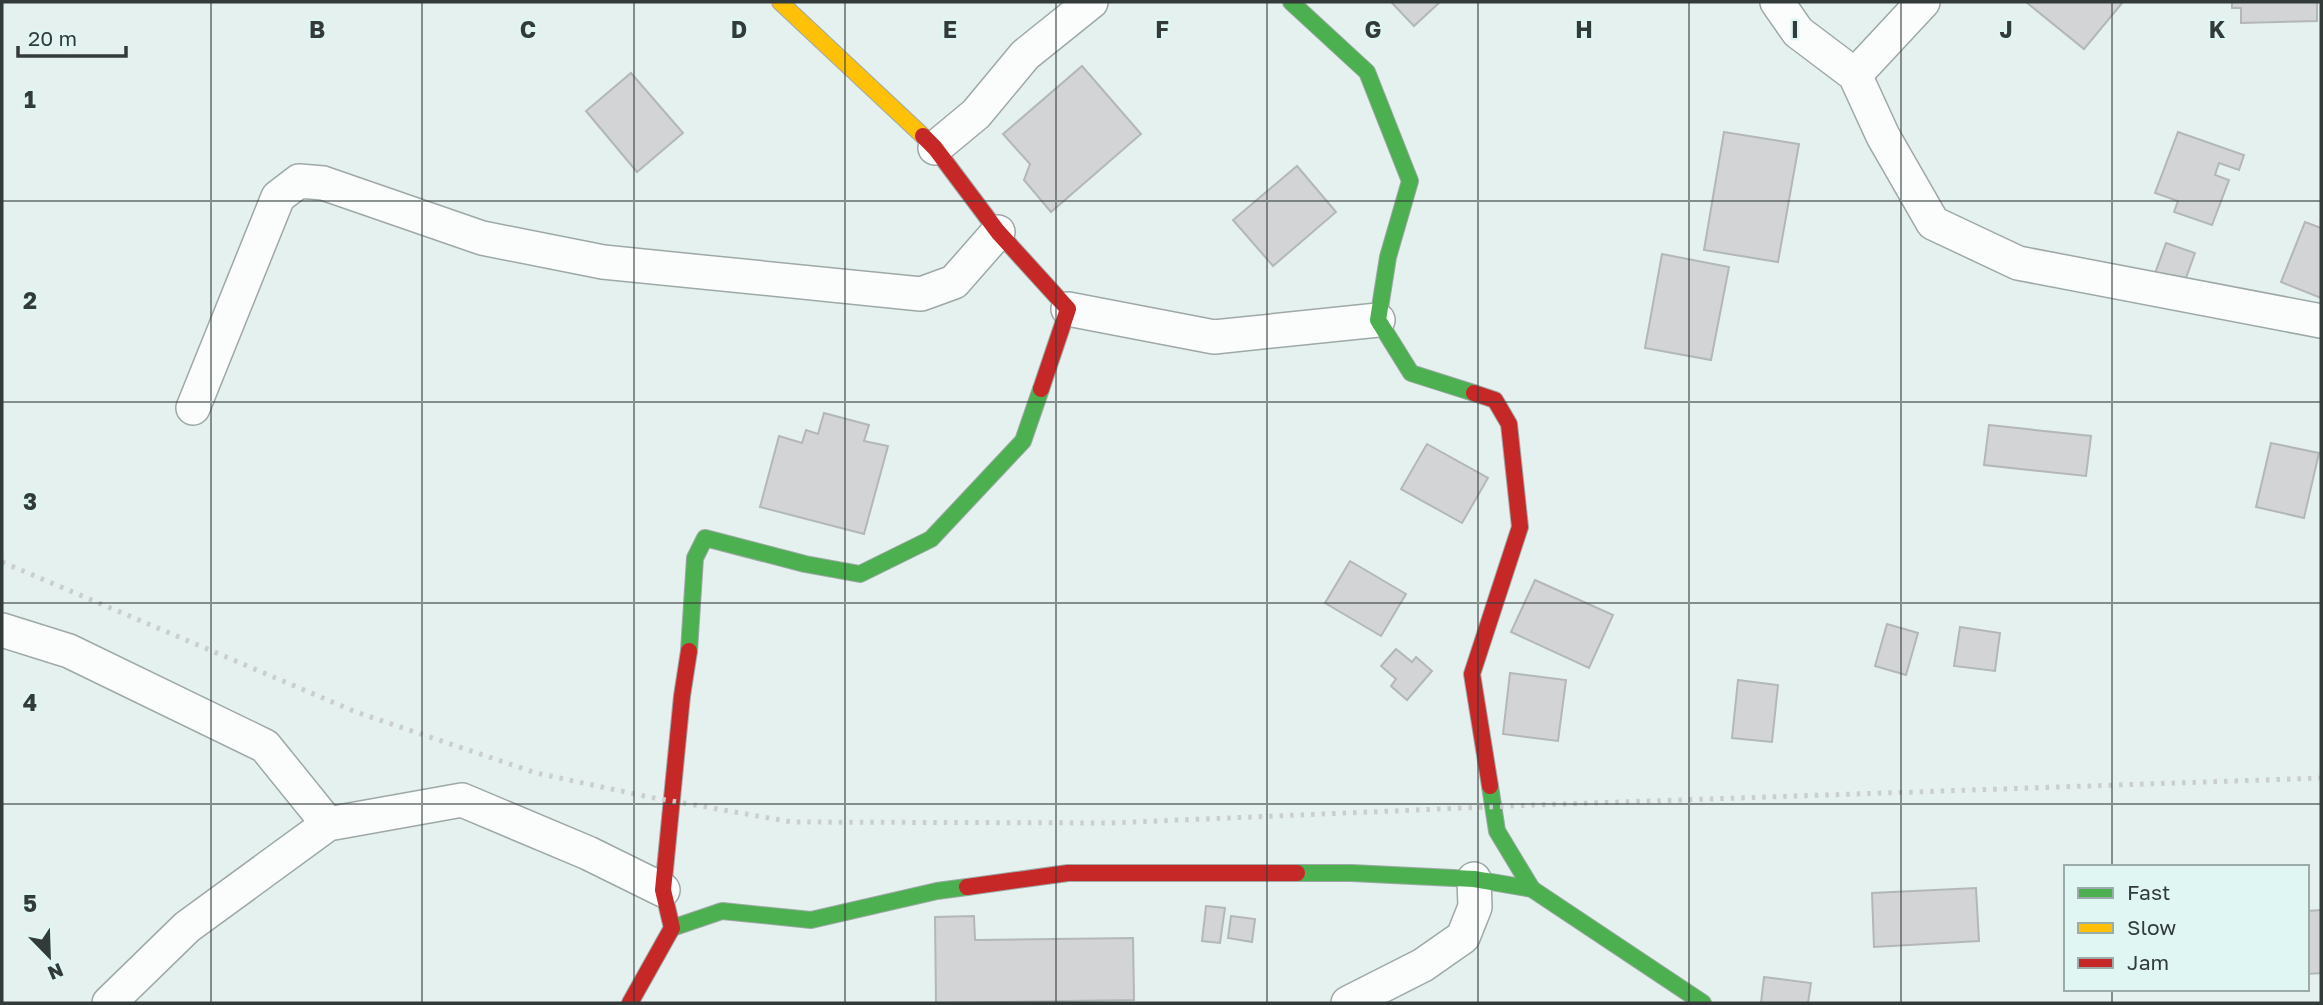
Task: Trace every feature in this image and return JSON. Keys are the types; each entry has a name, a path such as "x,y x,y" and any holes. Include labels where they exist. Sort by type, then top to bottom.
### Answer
{"street":[{"path":"780,2 935,148 998,232 1069,309 1214,337 1378,320"},
{"path":"935,148 976,114 1025,55 1091,2"},
{"path":"1291,2 1367,72 1410,181 1388,257 1378,320 1411,373 1495,400 1509,424 1520,527 1472,674 1497,831 1532,889"},
{"path":"1777,2 1798,32 1855,75 1883,136 1933,223 2018,263 2321,321"},
{"path":"1855,75 1923,2"},
{"path":"193,408 278,197 299,181 323,183 482,238 603,262 921,294 954,282 998,232"},
{"path":"672,928 663,890 682,696 689,655 695,558 705,538 793,561 860,574 931,539 1024,441 1069,309"},
{"path":"2,630 69,650 265,746 328,824"},
{"path":"109,1003 187,927 328,824 462,800 588,853 663,890"},
{"path":"630,1003 672,928 722,911 811,920 937,891 1068,873 1351,873 1474,879 1532,889 1703,1003"},
{"path":"1348,1003 1423,965 1463,937 1475,907 1474,879"}],"building":[{"path":"1391,2 1440,2 1414,26"},
{"path":"2026,2 2123,2 2084,49"},
{"path":"2232,2 2317,2 2317,21 2241,23 2241,8 2232,8"},
{"path":"1082,66 1141,134 1051,212 1024,180 1030,164 1003,134"},
{"path":"631,73 683,133 637,172 586,111"},
{"path":"1724,132 1799,144 1778,262 1704,250"},
{"path":"2178,132 2244,155 2239,170 2219,163 2215,175 2229,180 2212,225 2174,212 2178,201 2155,193"},
{"path":"1297,166 1336,212 1273,266 1233,220"},
{"path":"2305,222 2321,228 2321,298 2281,282"},
{"path":"2166,243 2195,253 2182,289 2153,279"},
{"path":"1662,254 1729,267 1711,360 1645,348"},
{"path":"824,413 869,425 864,441 888,446 864,534 760,507 779,436 802,443 806,430 818,434"},
{"path":"1989,425 2091,436 2086,476 1984,465"},
{"path":"2271,443 2319,453 2304,518 2256,507"},
{"path":"1427,444 1488,478 1462,523 1401,489"},
{"path":"1350,561 1406,594 1381,636 1325,603"},
{"path":"1535,580 1613,615 1589,668 1511,632"},
{"path":"1887,624 1918,633 1906,675 1875,666"},
{"path":"1960,627 2000,633 1995,671 1954,666"},
{"path":"1396,649 1412,662 1416,657 1432,671 1407,700 1391,686 1396,679 1381,666"},
{"path":"1510,673 1566,680 1558,741 1503,734"},
{"path":"1738,680 1778,685 1772,742 1732,738"},
{"path":"1976,888 1979,941 1874,947 1872,893"},
{"path":"1206,906 1225,908 1220,943 1202,941"},
{"path":"2321,910 2321,973 2309,974 2309,911"},
{"path":"974,916 975,940 1133,938 1134,1000 936,1003 935,917"},
{"path":"1231,916 1255,919 1252,942 1228,938"},
{"path":"1764,977 1811,983 1808,1003 1761,1003"}],"railway":[{"path":"2,562 356,712 536,773 649,797 792,822 1110,823 1534,805 2321,778"}],"traffic: fast":[{"path":"1291,2 1367,72 1410,181 1388,257 1378,320 1411,373 1474,393"},
{"path":"689,651 695,558 705,538 805,564 860,574 931,539 1023,441 1041,389"},
{"path":"1490,786 1497,831 1532,889"},
{"path":"1297,873 1474,879 1532,889 1703,1003"},
{"path":"672,928 722,911 811,920 937,891 967,887"}],"traffic: slow":[{"path":"780,2 923,136"}],"traffic: jam":[{"path":"923,136 998,232 1068,309 1041,389"},
{"path":"1474,393 1495,400 1509,424 1520,527 1472,674 1490,786"},
{"path":"630,1003 672,928 663,890 689,651"},
{"path":"967,887 1068,873 1297,873"}]}
